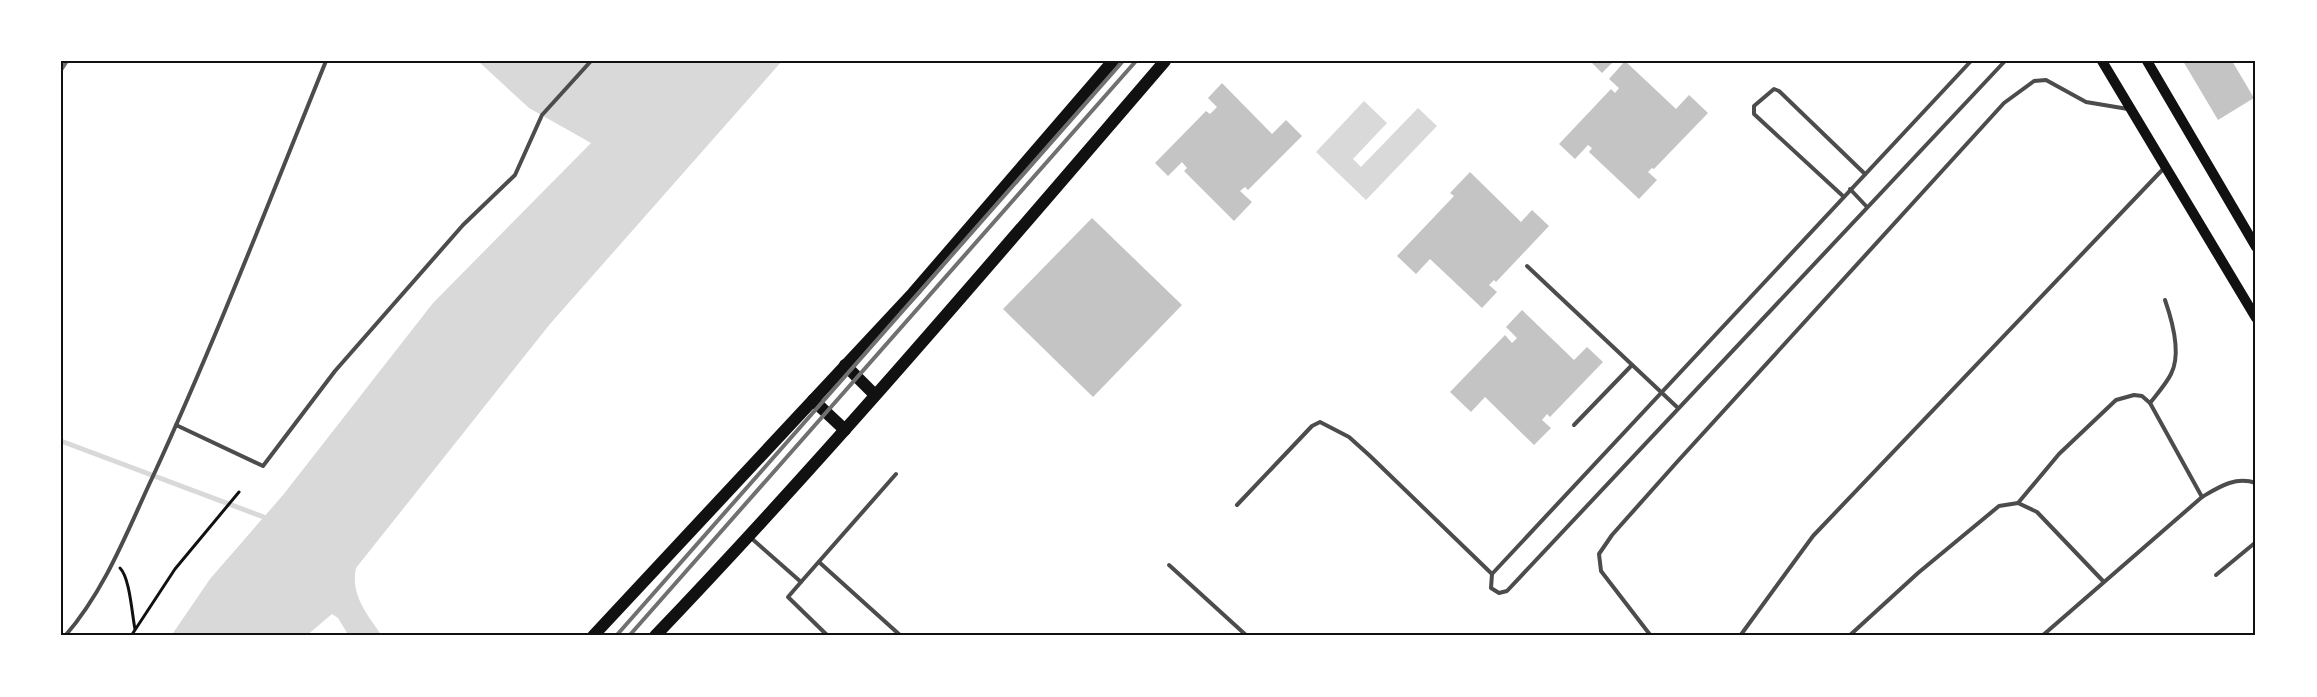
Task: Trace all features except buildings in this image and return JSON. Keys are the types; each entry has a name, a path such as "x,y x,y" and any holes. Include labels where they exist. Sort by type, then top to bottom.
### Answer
{"main road":[{"path":"593,636 913,293 1112,61"},
{"path":"655,636 750,537 845,430 1165,61"},
{"path":"2102,61 2256,318"},
{"path":"2146,61 2256,247"},
{"path":"845,366 875,395"},
{"path":"813,400 845,430"}],"lane":[{"path":"65,636 104,581 176,424 326,61"},
{"path":"176,424 263,466 335,371 463,225 515,175 542,115 591,61"},
{"path":"1971,61 1492,574 1491,588 1499,593 1507,591 2005,61"},
{"path":"1651,636 1601,571 1599,554 1612,535 1677,462 2004,103 2034,81 2046,80 2086,102 2131,110"},
{"path":"1844,197 1754,114 1754,106 1770,91 1774,89 1779,91 1866,174"},
{"path":"1740,636 1813,536 2165,167"},
{"path":"1850,190 1867,207"},
{"path":"1527,266 1678,408"},
{"path":"2150,403 2172,372 2175,349 2174,326 2165,300"},
{"path":"1574,425 1632,365"},
{"path":"2018,503 2059,454 2116,400 2134,395 2142,396 2150,403 2202,497"},
{"path":"1237,505 1312,426 1320,422 1349,437 1492,574"},
{"path":"828,636 788,597 896,474"},
{"path":"2042,636 2202,497 2227,482 2250,481 2256,483"},
{"path":"1849,636 1918,573 1999,506 2018,503 2037,512 2049,522 2104,581"},
{"path":"750,537 801,582"},
{"path":"2216,575 2256,542"},
{"path":"819,562 901,636"},
{"path":"1169,564 1247,636"}],"path":[{"path":"131,636 175,569 239,492"},
{"path":"113,561 124,572 135,630"}],"shaded area":[{"path":"478,61 782,61 550,324 356,568 355,578 358,596 382,636 349,636 338,618 332,614 306,636 171,636 210,579 283,495 433,303 591,143 529,108"},
{"path":"1364,101 1387,123 1353,159 1361,167 1418,108 1437,126 1366,200 1316,152"}],"waterway":[{"path":"61,441 269,519"}],"railway":[{"path":"61,70 67,61"},
{"path":"616,636 1123,61"},
{"path":"629,636 1136,61"}]}
